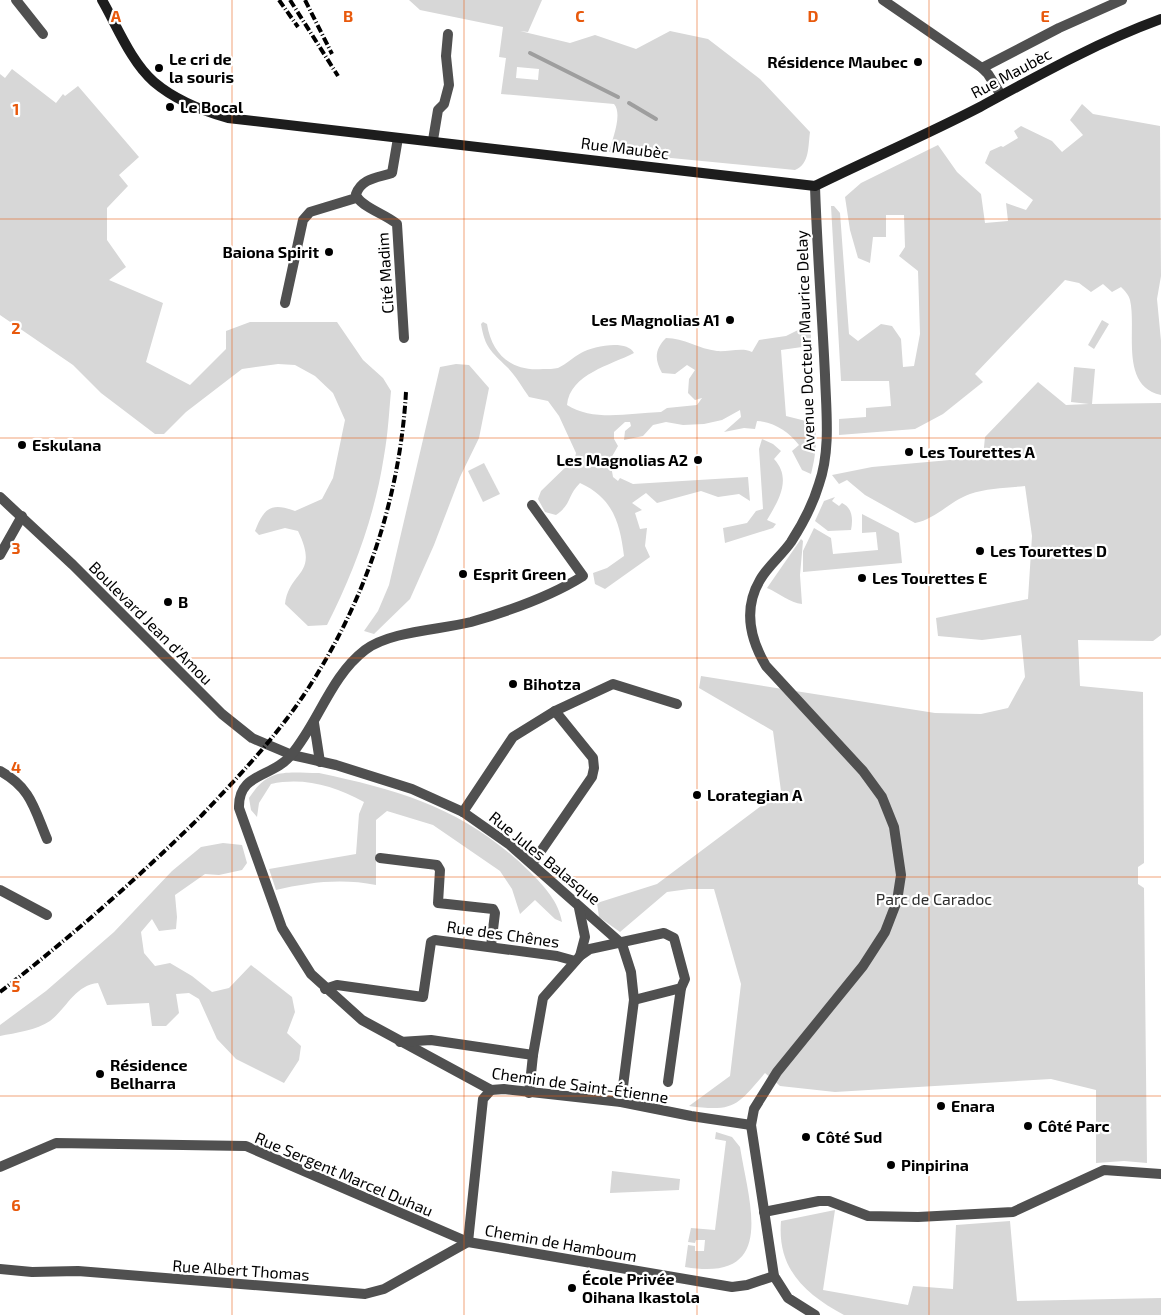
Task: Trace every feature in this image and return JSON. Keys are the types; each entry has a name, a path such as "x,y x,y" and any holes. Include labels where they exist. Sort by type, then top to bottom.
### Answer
{"main road":[{"name":"Rue Maubèc","path":"102,0 140,65 154,82 194,106 228,118 398,138 433,140 815,186 892,150 1079,54 1136,28 1161,19"}],"street":[{"path":"16,0 43,34"},
{"path":"883,0 982,68 1001,95"},
{"path":"982,68 1065,26 1122,0"},
{"path":"433,140 438,110 444,104 449,85 446,56 448,34"},
{"path":"285,303 303,220 310,212 356,198 358,188 368,180 392,172 398,138"},
{"name":"Avenue Docteur Maurice Delay","path":"774,1276 751,1125 754,1109 777,1072 863,966 880,940 897,901 900,875 894,827 882,797 863,771 766,666 759,654 750,627 749,614 759,580 794,536 813,499 824,466 826,399 815,186"},
{"name":"Cité Madim","path":"356,198 369,208 388,216 396,224 404,338"},
{"name":"Boulevard Jean d'Amou","path":"0,497 22,516 222,714 252,738 292,755"},
{"path":"292,755 314,723 345,670 367,649 400,636 471,622 560,591 583,576 532,505"},
{"path":"0,555 22,516"},
{"path":"463,812 513,737 554,712 613,684 677,704"},
{"path":"532,864 592,777 594,768 593,758 554,712"},
{"path":"314,723 320,762"},
{"name":"Chemin de Saint-Étienne","path":"292,755 284,762 244,785 239,795 239,808 282,928 302,962 326,989 362,1020 491,1090 504,1088 529,1093 621,1102 691,1116 751,1125"},
{"name":"Rue Jules Balasque","path":"292,755 412,789 463,812 510,845 579,908 594,918 622,944 631,972 634,1000 621,1102"},
{"path":"0,771 14,778 26,789 47,839"},
{"path":"380,858 437,865 440,870 438,903 493,909 495,913 491,946"},
{"path":"0,890 47,915"},
{"path":"578,959 585,937 579,908"},
{"path":"529,1093 533,1055 543,998 578,959 599,946 622,944 664,933 674,938 685,979 681,988 668,1082"},
{"name":"Rue des Chênes","path":"326,989 337,985 423,996 431,942 435,940 578,959"},
{"path":"634,1000 681,988"},
{"path":"400,1042 431,1040 533,1055"},
{"name":"Chemin de Hamboum","path":"491,1090 483,1099 468,1242 732,1287 747,1285 774,1276"},
{"name":"Rue Sergent Marcel Duhau","path":"0,1167 56,1142 246,1146 468,1242"},
{"path":"764,1212 819,1201 829,1201 856,1213 868,1216 918,1217 1013,1212 1104,1170 1161,1174"},
{"name":"Rue Albert Thomas","path":"0,1269 32,1272 78,1271 365,1294 384,1289 468,1242"},
{"path":"774,1276 788,1298 815,1315"}],"green space":[{"path":"409,0 542,0 528,32 520,31 570,43 595,35 636,49 670,31 708,39 760,79 810,132 806,159 795,170 609,152 617,120 614,104 501,94 506,58 499,57 503,27 420,10","holes":["517,67 539,69 538,80 516,78"]},
{"path":"12,69 56,103 63,94 65,96 78,86 139,157 119,175 128,186 107,208 107,240 126,267 109,280 163,303 146,362 190,385 226,349 226,331 250,322 337,322 363,360 383,378 391,391 385,448 375,500 355,564 327,625 308,626 285,604 292,585 305,565 304,546 298,531 285,528 259,535 255,531 265,512 269,509 280,507 295,511 322,499 333,478 345,420 333,393 315,376 295,365 278,364 242,369 186,412 164,434 155,434 101,393 73,365 0,315 0,74 5,78"},
{"path":"1082,104 1093,114 1160,126 1161,276 1157,299 1161,341 1161,395 1148,390 1139,380 1135,369 1132,355 1132,312 1129,298 1125,291 1121,287 1112,292 1103,284 1091,292 1079,283 1065,280 975,374 983,382 943,414 915,429 839,435 839,419 866,417 866,408 891,406 889,381 841,381 831,206 834,206 840,213 849,334 858,341 881,324 892,326 901,339 903,367 914,366 920,334 918,271 899,256 905,247 904,215 886,215 886,237 873,237 870,263 858,258 850,230 845,197 861,183 938,145 957,172 981,194 985,223 1008,221 1006,203 1026,210 1033,200 985,163 990,151 1001,146 1003,147 1018,138 1014,131 1021,126 1052,141 1062,152 1083,135 1070,120"},
{"path":"803,307 809,307 811,337 809,346 781,350 786,416 814,423 816,449 811,474 802,470 792,451 799,445 786,432 775,426 757,421 755,429 744,428 724,432 741,417 740,410 722,420 704,424 683,425 666,422 653,425 643,436 624,440 625,431 631,426 630,422 625,422 614,432 614,439 618,446 610,460 613,477 618,481 620,478 633,484 748,477 750,501 739,494 718,497 701,491 657,503 646,493 632,503 642,510 635,513 640,529 647,528 645,546 650,557 605,589 595,584 593,573 607,568 624,556 617,522 613,513 600,496 580,483 561,511 556,515 545,512 538,499 541,491 575,458 576,453 559,416 548,401 529,397 513,374 487,344 481,324 483,322 487,324 494,345 499,353 505,359 522,368 558,368 586,350 601,346 617,345 630,349 634,353 583,378 570,394 567,405 578,410 600,415 625,415 661,412 667,408 697,405 702,398 695,400 688,393 689,379 695,370 687,365 675,374 662,373 657,354 666,338 673,338 717,351 744,350 752,352 759,340 786,336 804,327"},
{"path":"1102,320 1109,324 1094,349 1088,345"},
{"path":"456,364 469,365 489,388 479,438 460,477 434,545 410,599 374,634 364,631 378,611 389,585 440,367"},
{"name":"Parc de Caradoc","path":"1074,367 1095,369 1092,404 1161,403 1161,635 1153,641 1078,640 1080,686 1143,692 1144,863 1138,867 1138,884 1144,888 1147,1163 1124,1161 1096,1163 1096,1090 1051,1079 835,1092 780,1086 765,1073 741,1100 733,1104 716,1108 689,1106 730,1076 741,984 714,889 689,889 667,892 620,932 599,917 597,903 657,884 781,791 773,731 699,688 701,676 935,713 981,714 1008,708 1025,677 1021,635 982,640 938,636 936,618 1028,599 1032,536 1025,486 990,489 970,494 930,518 915,523 865,495 847,480 839,484 832,475 872,467 983,457 985,437 1038,382 1066,405 1089,404 1071,402"},
{"path":"762,439 773,444 781,451 774,459 782,474 782,489 776,505 767,520 776,524 773,528 725,543 723,528 747,523 756,511 763,509 759,449"},
{"path":"484,463 500,494 483,502 468,471"},
{"path":"835,497 832,501 839,506 842,503 846,505 850,511 852,518 851,530 828,531 815,521 824,501"},
{"path":"862,514 899,533 902,563 803,572 803,551 814,528 831,538 833,554 878,550 876,532 862,533"},
{"path":"801,539 803,541 800,575 802,604 789,600 767,588"},
{"path":"288,773 319,773 379,787 407,796 458,818 506,851 530,872 554,901 562,922 555,919 535,900 520,914 512,889 500,871 433,825 387,811 376,820 376,885 338,881 300,885 276,890 269,869 356,854 359,814 364,802 341,791 307,782 271,784 259,803 257,817 251,810 249,798 256,788 271,776"},
{"path":"223,843 242,845 247,863 242,870 219,875 205,874 175,895 176,929 159,931 152,919 141,932 144,953 155,966 170,963 192,976 212,992 229,988 251,965 292,997 295,1012 287,1033 301,1046 299,1060 284,1083 236,1059 217,1039 199,999 189,993 176,994 179,1013 166,1026 152,1026 149,1003 107,1005 98,983 77,992 56,1016 45,1024 26,1031 0,1036 0,1025 46,991 114,932 172,871 201,847"},
{"path":"716,1132 732,1137 740,1147 751,1214 751,1234 746,1251 734,1263 714,1269 685,1267 688,1245 695,1246 695,1251 704,1251 705,1240 696,1240 695,1243 688,1242 691,1228 715,1230 726,1141 715,1139"},
{"path":"612,1171 680,1179 679,1190 610,1193"},
{"path":"835,1210 823,1290 908,1305 913,1286 953,1289 956,1225 1010,1221 1017,1301 1161,1298 1161,1315 844,1315 817,1298 796,1278 784,1253 781,1238 781,1221"}],"waterway":[{"path":"530,53 618,97"},
{"path":"629,103 656,119"}],"railway":[{"path":"279,0 298,27"},
{"path":"290,0 338,76"},
{"path":"305,0 332,54"},
{"path":"0,992 129,884 202,815 272,738 309,687 347,619 377,546 396,470 406,392"}],"place":[{"name":"Résidence Maubec","path":"918,62"},
{"name":"Le cri de la souris","path":"159,68"},
{"name":"Le Bocal","path":"170,107"},
{"name":"Baiona Spirit","path":"329,252"},
{"name":"Les Magnolias A1","path":"730,320"},
{"name":"Eskulana","path":"22,445"},
{"name":"Les Tourettes A","path":"909,452"},
{"name":"Les Magnolias A2","path":"698,460"},
{"name":"Les Tourettes D","path":"980,551"},
{"name":"Esprit Green","path":"463,574"},
{"name":"Les Tourettes E","path":"862,578"},
{"name":"B","path":"168,602"},
{"name":"Bihotza","path":"513,684"},
{"name":"Lorategian A","path":"697,795"},
{"name":"Résidence Belharra","path":"100,1074"},
{"name":"Enara","path":"941,1106"},
{"name":"Côté Parc","path":"1028,1126"},
{"name":"Côté Sud","path":"806,1137"},
{"name":"Pinpirina","path":"891,1165"},
{"name":"École Privée Oihana Ikastola","path":"572,1288"}]}
